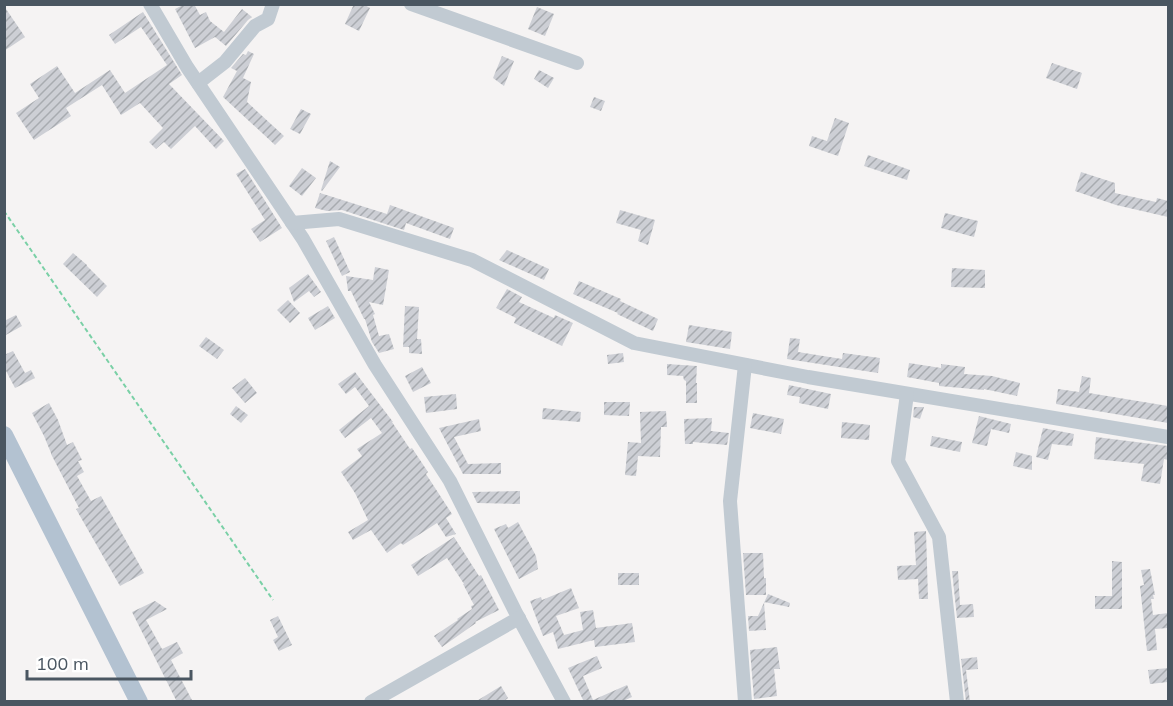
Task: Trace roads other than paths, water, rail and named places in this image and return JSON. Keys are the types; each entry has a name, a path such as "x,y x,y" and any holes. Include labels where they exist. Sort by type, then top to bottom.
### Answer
{"main road":[{"path":"4,435 139,702"}],"street":[{"path":"150,4 198,83 292,223 375,365 450,481 564,702"},
{"path":"198,83 225,62 255,26 268,19 273,4"},
{"path":"411,4 577,63"},
{"path":"292,223 339,219 472,260 634,343 819,379 1168,437"},
{"path":"745,365 730,501 745,702"},
{"path":"907,394 898,461 939,537 957,702"},
{"path":"371,702 519,618"}]}
